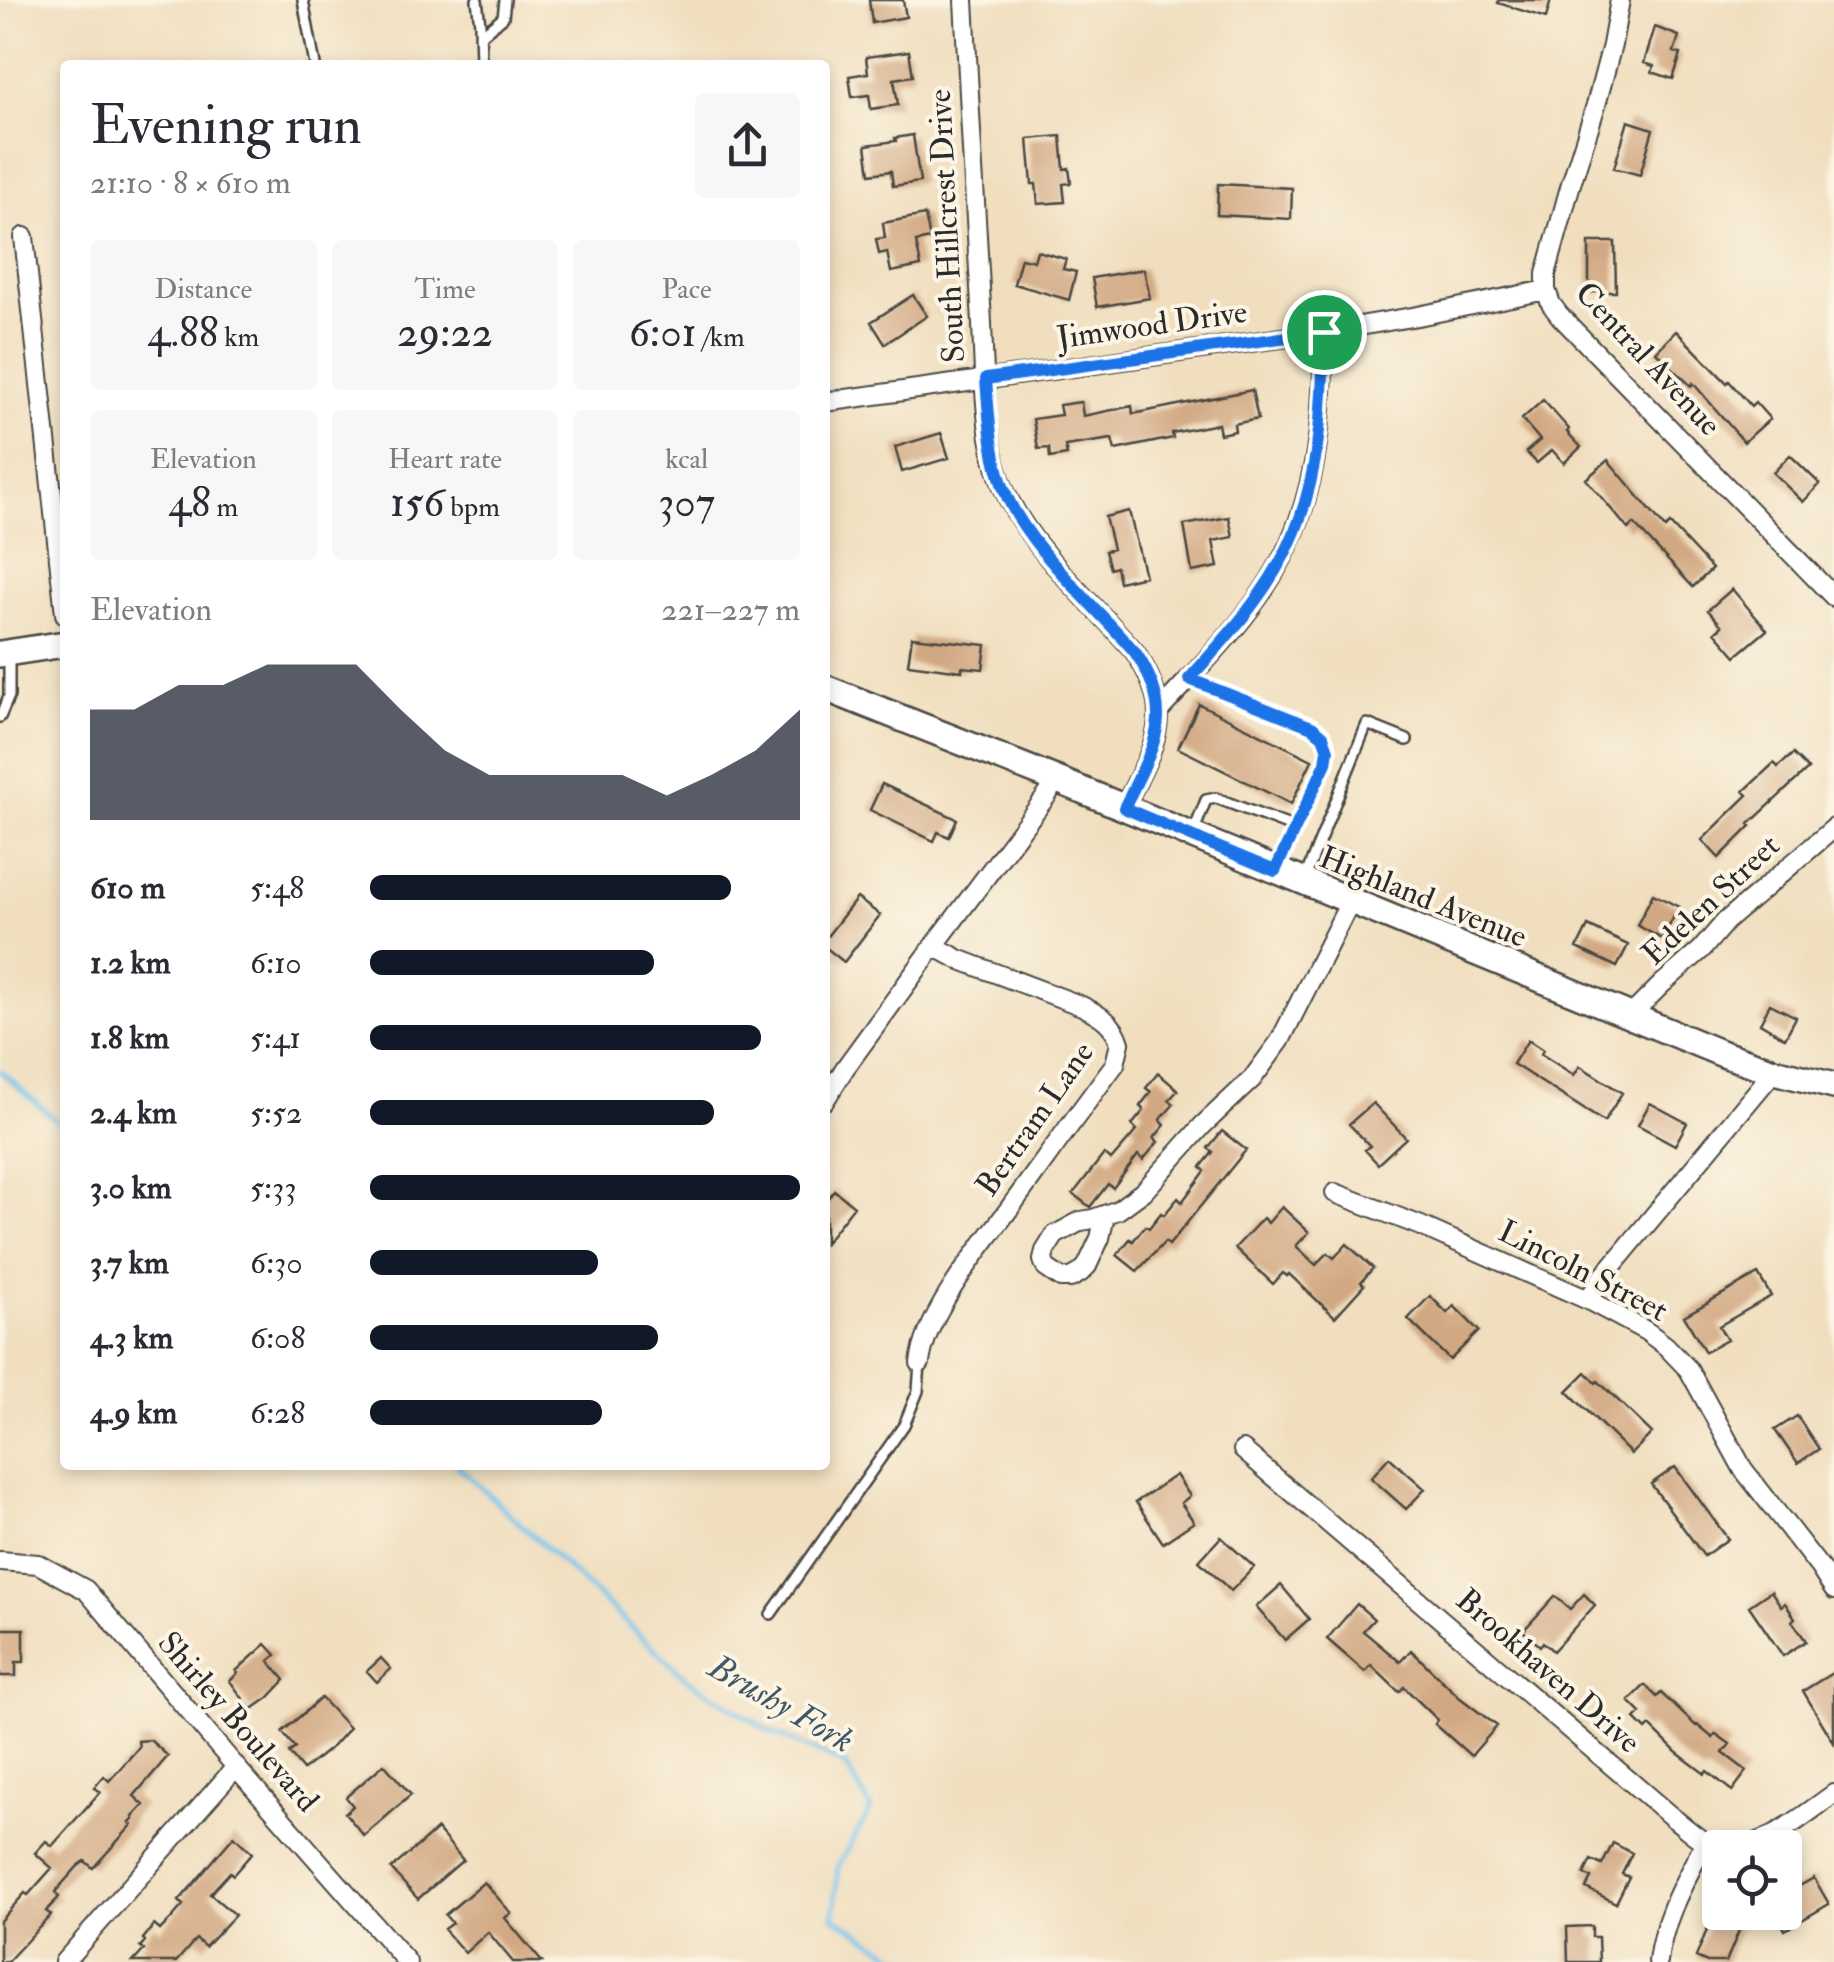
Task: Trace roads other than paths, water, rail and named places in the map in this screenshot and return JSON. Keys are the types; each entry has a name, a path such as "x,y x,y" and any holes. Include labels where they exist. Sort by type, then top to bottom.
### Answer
{"main road":[{"path":"4,653 60,645"},
{"name":"Highland Avenue","path":"830,690 1629,1017 1774,1072 1834,1086"}],"street":[{"name":"South Hillcrest Drive","path":"964,0 992,444 1007,496 1039,545 1142,662 1156,691 1159,712"},
{"name":"Central Avenue","path":"1620,0 1612,46 1546,274 1550,304 1834,597"},
{"path":"24,237 60,568"},
{"name":"Jimwood Drive","path":"830,401 1324,332 1546,290"},
{"path":"1124,808 1152,750 1159,712 1248,610 1290,543 1307,493 1319,438 1324,332"},
{"path":"830,1092 1048,794 1054,779"},
{"name":"Edelen Street","path":"1629,1017 1726,921 1834,828"},
{"path":"1105,1216 1131,1202 1157,1179 1202,1125 1271,1055 1350,902"},
{"name":"Bertram Lane","path":"920,1363 922,1347 938,1313 1115,1064 1120,1043 1111,1024 1082,1006 958,959 934,946"},
{"path":"1588,1300 1602,1278 1774,1072"},
{"name":"Lincoln Street","path":"1335,1193 1421,1226 1588,1300 1666,1346 1688,1370 1743,1469 1834,1590"},
{"name":"Brookhaven Drive","path":"1244,1450 1702,1840"},
{"name":"Shirley Boulevard","path":"0,1561 38,1564 86,1590 406,1962"},
{"path":"64,1962 236,1767"},
{"path":"1780,1830 1834,1794"},
{"path":"1658,1962 1668,1916 1702,1848"}],"lane":[{"path":"303,0 314,60"},
{"path":"477,0 481,60"},
{"path":"480,36 504,17 505,0"},
{"path":"0,717 9,696 4,653"},
{"path":"1189,679 1300,722 1323,736 1328,750 1326,763 1275,871"},
{"path":"1302,882 1367,724 1408,740"},
{"path":"1192,836 1206,800 1216,798 1295,828"},
{"path":"771,1614 904,1425 918,1391 920,1363"}],"waterway":[{"name":"Brushy Fork","path":"0,1071 60,1124"},
{"name":"Brushy Fork","path":"462,1470 687,1679 769,1731 845,1764 871,1809 838,1866 834,1917 898,1957 918,1962"}]}
